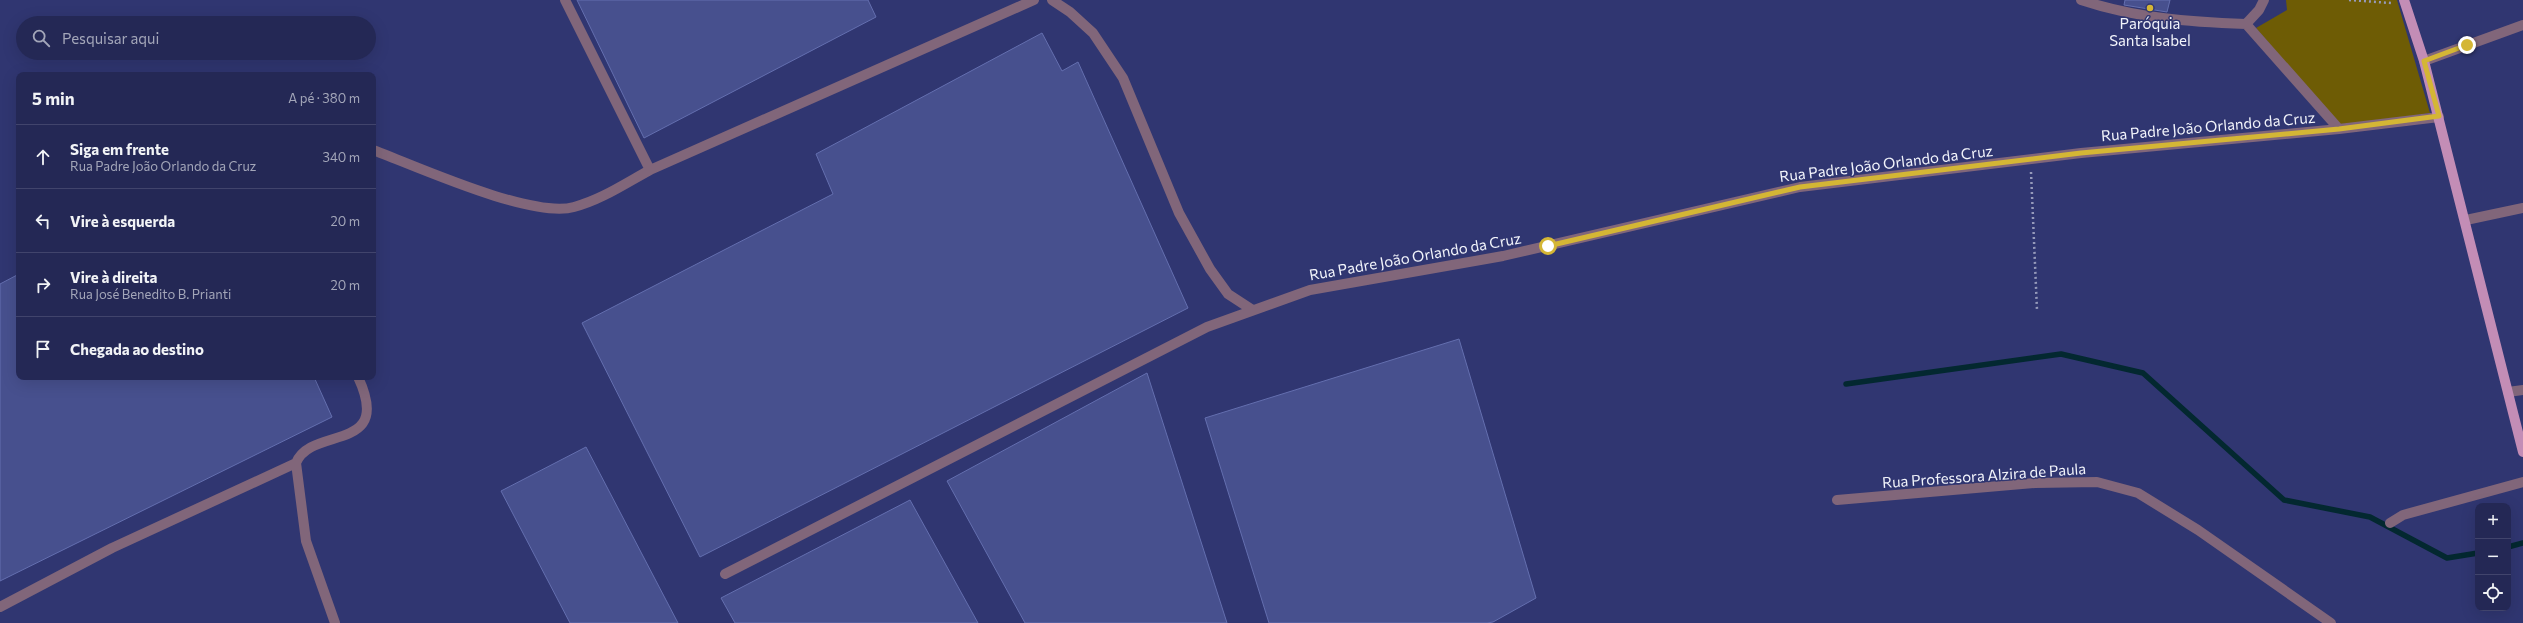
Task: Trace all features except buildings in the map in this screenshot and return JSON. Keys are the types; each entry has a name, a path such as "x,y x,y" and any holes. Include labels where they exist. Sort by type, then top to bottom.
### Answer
{"main road":[{"path":"2405,2 2424,61 2439,116 2523,452"}],"street":[{"path":"565,0 650,170"},
{"path":"376,151 497,197 546,208 573,208 597,198 650,170 1034,0"},
{"path":"1052,0 1070,12 1093,33 1122,78 1183,219 1210,269 1228,294 1251,309"},
{"path":"2080,0 2127,14 2158,18 2246,24 2339,129"},
{"path":"2246,24 2259,10 2264,0"},
{"path":"2424,61 2523,25"},
{"name":"Rua Padre João Orlando da Cruz","path":"725,574 1207,327 1251,309 1310,290 1503,256 1793,189 2031,159 2339,129 2439,116"},
{"path":"2466,220 2523,208"},
{"path":"0,607 112,548 296,463 301,455 354,430 367,416 368,405 366,394 359,380"},
{"path":"2508,392 2523,390"},
{"path":"296,463 306,542 335,623"},
{"name":"Rua Professora Alzira de Paula","path":"1837,500 2035,483 2097,482 2138,493 2198,530 2331,623"},
{"path":"2390,523 2403,515 2523,482"}],"path":[{"path":"2349,0 2405,2"},
{"path":"2031,159 2037,310"}],"shaded area":[{"path":"2286,0 2397,0 2430,113 2340,127 2256,28 2287,10"}],"waterway":[{"path":"1846,384 2061,354 2143,373 2284,500 2370,517 2447,558 2475,553"},
{"path":"2511,546 2523,543"}],"place":[{"name":"Paróquia Santa Isabel","path":"2150,8"}],"route":[{"path":"1548,246 1800,187 2081,153 2339,129 2439,116 2424,61 2467,45"}]}
